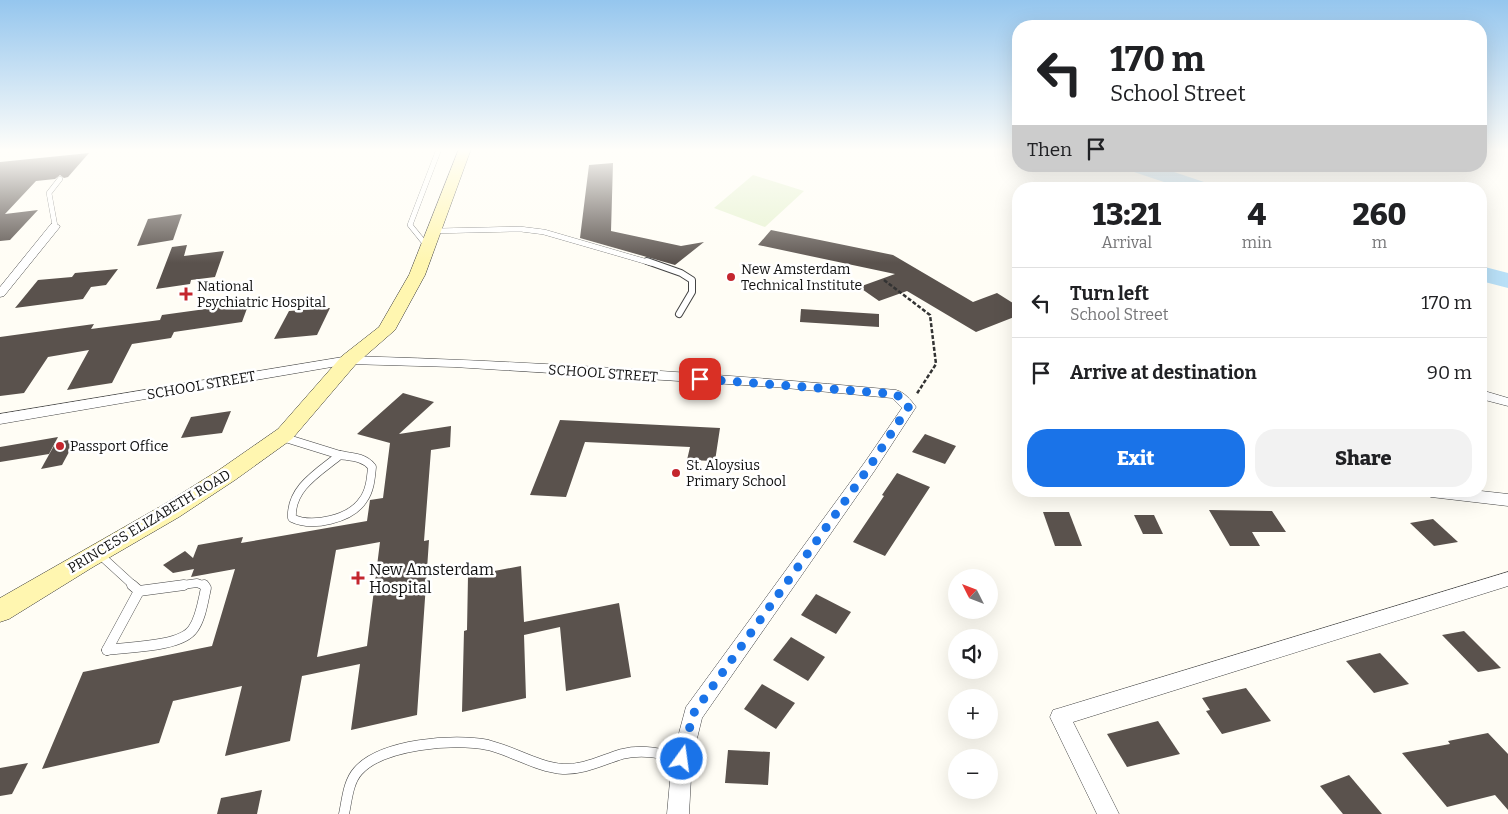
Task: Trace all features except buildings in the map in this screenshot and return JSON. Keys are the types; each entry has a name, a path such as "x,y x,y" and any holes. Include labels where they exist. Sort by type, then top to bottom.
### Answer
{"main road":[{"name":"PRINCESS ELIZABETH ROAD","path":"0,612 98,552 171,511 228,475 281,437 349,360 386,330 418,275 450,187"}],"street":[{"path":"0,294 55,226"},
{"name":"SCHOOL STREET","path":"0,419 349,360 454,363 775,383 896,394 909,406"},
{"path":"1487,396 1508,402"},
{"path":"678,814 682,759 693,714 870,466 909,406"},
{"path":"1482,497 1508,500"},
{"path":"1108,814 1060,717 1508,579"}],"lane":[{"path":"54,187 49,193 55,226"},
{"path":"425,187 410,225 430,238 535,230 656,264 692,280 692,292 680,314"},
{"path":"281,437 340,455 359,458 368,462 372,467 370,487 361,504 350,513 336,518 310,522 297,521 292,518 290,506 295,497 310,480 340,455"},
{"path":"98,552 139,591"},
{"path":"197,583 203,584 206,588 204,600 193,630 185,636 176,641 107,650 139,591 197,583"},
{"path":"344,814 351,781 358,770 366,763 381,755 445,742 486,745 530,758 554,769 576,769 638,751 655,751 682,759"}],"path":[{"path":"884,280 930,315 936,364 909,406"}],"green space":[{"path":"739,187 791,187 804,191 765,227 714,208"}],"waterway":[{"path":"1487,275 1508,281"}],"place":[{"name":"New Amsterdam Technical Institute","path":"731,277"},
{"name":"National Psychiatric Hospital","path":"186,294"},
{"name":"Passport Office","path":"60,446"},
{"name":"St. Aloysius Primary School","path":"676,473"},
{"name":"New Amsterdam Hospital","path":"358,578"}],"route":[{"path":"682,759 693,714 870,466 909,406 896,394 775,383 700,379"}]}
